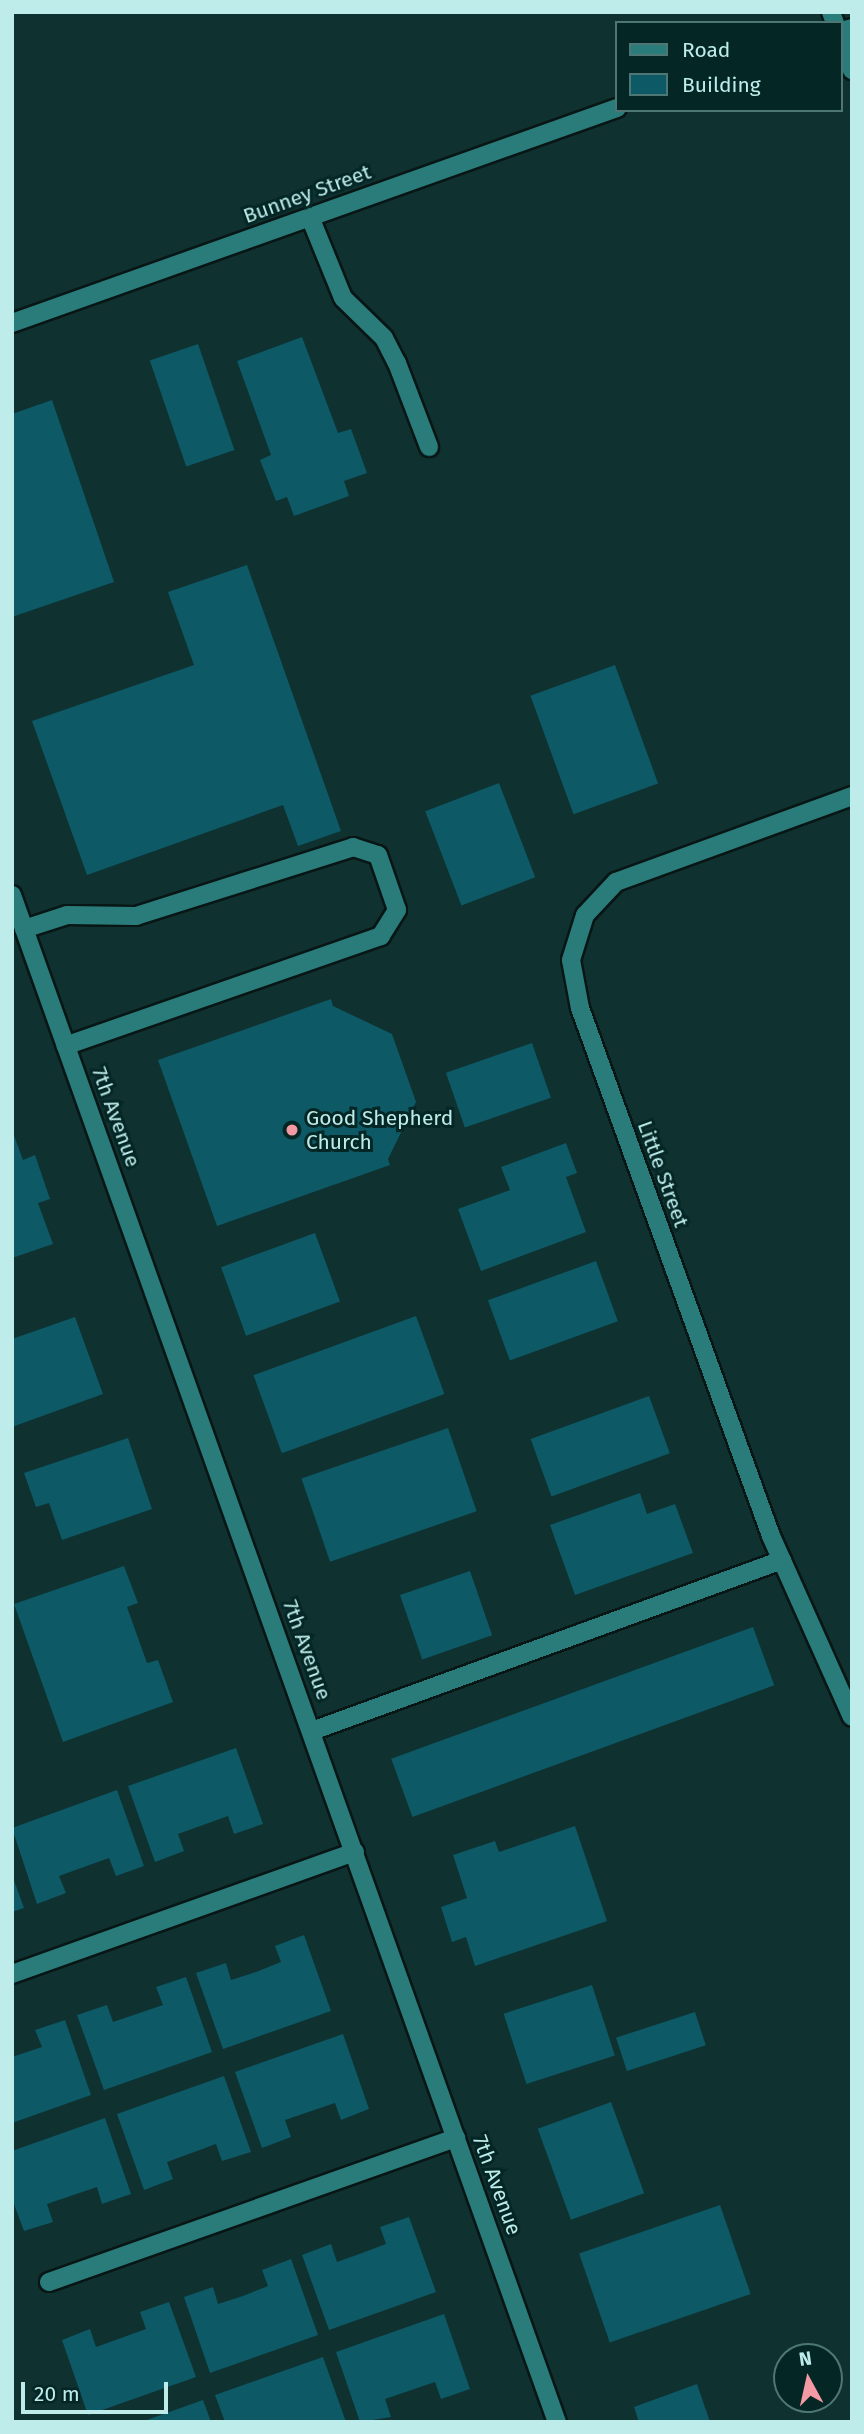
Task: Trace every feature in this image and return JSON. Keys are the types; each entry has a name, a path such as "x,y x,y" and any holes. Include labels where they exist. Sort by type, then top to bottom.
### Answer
{"street":[{"path":"843,45 852,70"},
{"name":"Bunney Street","path":"12,323 616,108"},
{"path":"310,217 343,298 384,338 397,363 429,447"},
{"name":"Little Street","path":"852,796 616,882 585,915 572,960 573,984 584,1020 782,1560 852,1717"},
{"path":"24,929 66,915 136,916 353,847 378,855 397,910 381,936 66,1046"},
{"name":"7th Avenue","path":"12,895 312,1731 555,2421"},
{"path":"312,1731 782,1560"},
{"path":"12,1974 355,1852"},
{"path":"49,2281 456,2138"}],"building":[{"path":"302,337 338,433 351,429 367,473 344,481 349,496 294,516 287,497 276,501 260,460 271,455 237,361"},
{"path":"198,344 234,450 186,467 150,361"},
{"path":"52,400 114,582 12,617 12,414"},
{"path":"247,565 341,831 298,846 283,805 87,875 32,721 194,665 168,592"},
{"path":"615,665 658,783 574,814 530,696"},
{"path":"499,783 535,877 461,906 425,811"},
{"name":"Good Shepherd Church","path":"331,999 333,1006 392,1034 416,1102 388,1159 390,1165 217,1226 158,1060"},
{"path":"532,1043 551,1098 465,1127 446,1073"},
{"path":"12,1130 23,1160 35,1155 50,1199 38,1203 53,1244 12,1258"},
{"path":"566,1143 577,1173 566,1177 586,1232 481,1271 458,1209 510,1190 501,1167"},
{"path":"315,1233 340,1302 246,1336 221,1267"},
{"path":"596,1261 618,1321 510,1360 488,1300"},
{"path":"416,1316 444,1394 282,1453 253,1375"},
{"path":"75,1317 103,1394 12,1427 12,1339"},
{"path":"649,1396 670,1453 551,1496 531,1439"},
{"path":"448,1428 477,1511 330,1562 301,1478"},
{"path":"128,1438 152,1509 62,1540 49,1503 36,1507 24,1473"},
{"path":"640,1493 647,1514 675,1504 693,1553 575,1595 550,1525"},
{"path":"124,1566 138,1603 127,1607 147,1663 158,1660 173,1702 63,1742 14,1604"},
{"path":"470,1571 492,1635 422,1659 400,1595"},
{"path":"753,1627 774,1685 412,1817 391,1759"},
{"path":"236,1748 263,1824 234,1834 228,1816 178,1834 184,1851 155,1862 128,1786"},
{"path":"117,1790 144,1866 116,1876 109,1858 59,1876 66,1893 37,1904 12,1828"},
{"path":"575,1826 607,1921 475,1966 466,1937 452,1942 441,1907 467,1898 453,1855 495,1841 499,1852"},
{"path":"12,1875 24,1908 12,1912"},
{"path":"304,1935 331,2011 223,2049 196,1973 226,1963 231,1980 256,1972 281,1962 275,1946"},
{"path":"186,1977 212,2052 104,2090 77,2015 107,2005 113,2022 163,2005 156,1987"},
{"path":"592,1985 615,2055 526,2084 504,2014"},
{"path":"695,2012 706,2045 627,2071 616,2038"},
{"path":"65,2020 91,2095 12,2123 12,2057 42,2047 35,2030"},
{"path":"343,2034 369,2109 341,2120 335,2103 285,2120 291,2137 262,2148 235,2072"},
{"path":"224,2076 251,2152 222,2161 216,2144 167,2162 173,2179 144,2190 117,2114"},
{"path":"611,2102 644,2193 571,2220 538,2129"},
{"path":"105,2118 131,2194 102,2204 97,2187 47,2204 53,2222 24,2231 12,2199 12,2151"},
{"path":"720,2205 751,2294 610,2342 579,2254"},
{"path":"409,2217 436,2292 329,2330 302,2255 331,2244 337,2262 386,2244 380,2227"},
{"path":"291,2259 318,2335 210,2373 184,2297 213,2287 218,2304 243,2296 268,2286 262,2270"},
{"path":"169,2302 196,2377 88,2415 62,2340 90,2329 96,2347 146,2329 140,2312"},
{"path":"444,2314 470,2389 441,2399 435,2382 385,2399 391,2417 360,2422 336,2352"},
{"path":"323,2357 346,2422 225,2422 215,2395"},
{"path":"697,2384 710,2422 639,2422 634,2407"},
{"path":"203,2400 211,2422 144,2422 144,2421"}],"place":[{"name":"Good Shepherd Church","path":"292,1130"}]}
